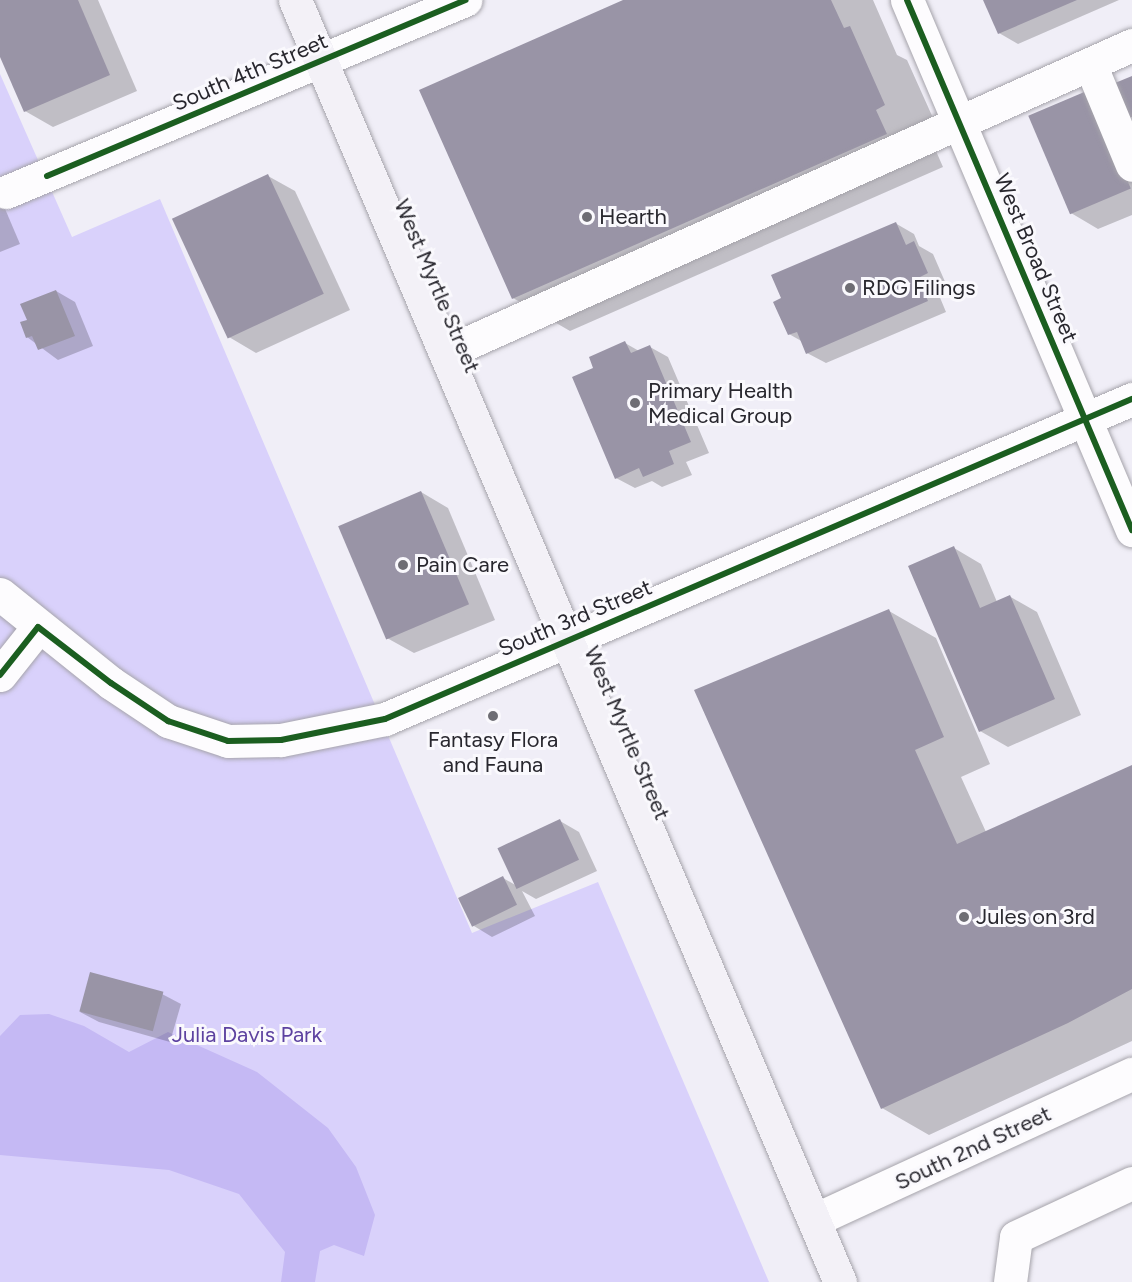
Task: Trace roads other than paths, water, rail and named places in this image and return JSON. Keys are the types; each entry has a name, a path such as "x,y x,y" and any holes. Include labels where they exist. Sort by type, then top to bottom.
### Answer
{"main road":[{"name":"West Myrtle Street","path":"295,0 840,1282"}],"street":[{"name":"South 4th Street","path":"6,192 465,0"},
{"name":"West Broad Street","path":"907,0 1132,530"},
{"path":"445,353 1132,45"},
{"path":"1090,64 1132,165"},
{"name":"South 3rd Street","path":"0,594 38,627 111,683 168,721 228,741 280,740 385,718 1132,399"},
{"path":"0,675 38,627"},
{"name":"South 2nd Street","path":"814,1220 1132,1074"},
{"path":"1010,1282 1016,1237 1132,1183"}],"place":[{"name":"Hearth","path":"587,217"},
{"name":"RDG Filings","path":"850,288"},
{"name":"Primary Health Medical Group","path":"635,403"},
{"name":"Pain Care","path":"403,565"},
{"name":"Fantasy Flora and Fauna","path":"493,716"},
{"name":"Jules on 3rd","path":"964,917"}],"park label":[{"name":"Julia Davis Park","path":"247,1035"}]}
